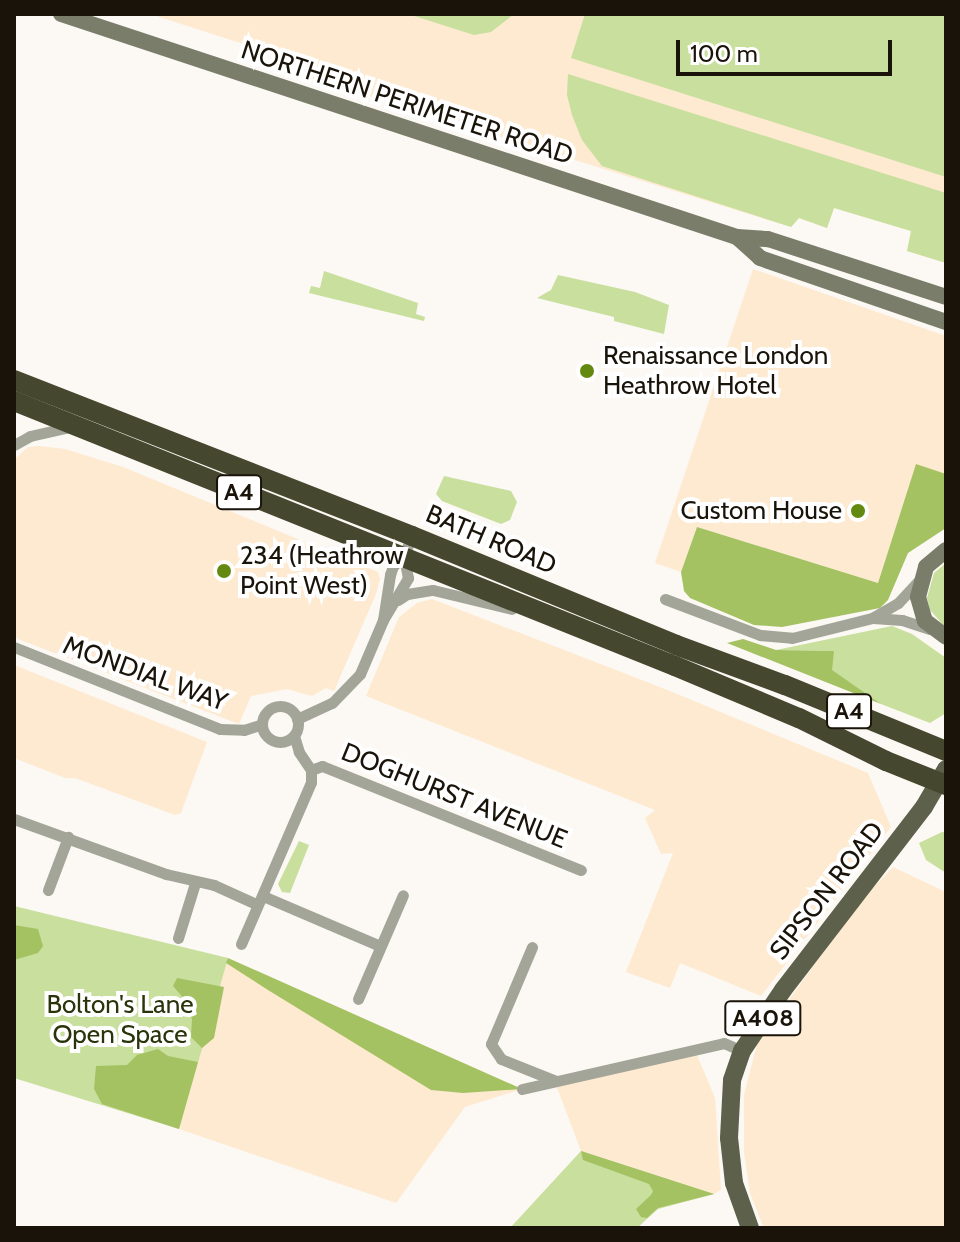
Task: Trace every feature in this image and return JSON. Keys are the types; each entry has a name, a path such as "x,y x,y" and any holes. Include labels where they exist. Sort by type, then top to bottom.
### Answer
{"highway":[{"name":"BATH ROAD","path":"14,380 946,751"},
{"name":"BATH ROAD","path":"14,401 675,666 945,783"}],"main road":[{"name":"SIPSON ROAD","path":"750,1228 734,1183 729,1138 732,1080 742,1051 783,990 945,783"}],"street":[{"name":"NORTHERN PERIMETER ROAD","path":"61,14 737,237 768,239 946,297"},
{"name":"NORTHERN PERIMETER ROAD","path":"737,237 760,258 946,322"},
{"path":"14,445 30,436 75,426"},
{"path":"383,620 393,566 403,557 412,536"},
{"path":"665,599 780,639 807,636 872,618 898,603 920,579 931,560 946,550"},
{"path":"297,719 315,714 332,703 360,674 383,620 408,578 403,557"},
{"path":"920,579 918,606 939,633"},
{"name":"BATH ROAD","path":"397,601 407,594 433,590 545,615"},
{"path":"872,618 902,620 939,633"},
{"name":"MONDIAL WAY","path":"14,647 217,728 244,730 262,724"},
{"path":"241,944 311,782 311,770 299,752 294,736 297,719 290,710 279,706 268,711 262,724 265,735 274,741 285,742 294,736"},
{"name":"DOGHURST AVENUE","path":"311,770 322,766 581,870"},
{"path":"14,819 195,883 214,885 260,900 380,946"},
{"path":"48,890 68,837"},
{"path":"178,938 195,883"},
{"path":"358,999 403,895"},
{"path":"532,947 491,1044 501,1059 556,1081"},
{"path":"522,1089 724,1043 742,1051"}],"shaded area":[{"path":"150,14 946,14 946,263 907,251 911,231 834,208 827,228 799,218 791,227 307,77 300,62"},
{"path":"753,269 946,336 946,474 916,465 878,583 697,527 681,572 655,563"},
{"path":"28,447 65,449 123,467 378,572 380,579 376,594 334,691 326,688 312,696 287,689 251,696 239,724 18,639 14,635 14,460"},
{"path":"432,599 665,689 868,773 891,827 761,996 680,963 670,988 626,972 673,853 661,854 645,818 655,810 366,696 399,617 417,603"},
{"path":"14,665 207,742 181,813 175,815 14,758"},
{"path":"893,867 946,892 946,1228 764,1228 750,1193 744,1153 744,1095 757,1044 861,900"},
{"path":"226,958 522,1089 465,1107 396,1203 179,1129"},
{"path":"697,1055 715,1098 721,1190 714,1194 581,1151 556,1085"}],"green space":[{"path":"408,14 514,14 491,32 474,35"},
{"path":"585,14 946,14 946,177 571,58"},
{"path":"568,74 946,193 946,263 907,251 911,231 834,208 827,228 799,218 791,227 602,166 582,140 572,115 567,95"},
{"path":"324,271 418,303 416,314 425,317 424,321 309,293 311,286 320,288"},
{"path":"558,275 635,292 669,305 664,334 614,321 614,317 537,298 551,290"},
{"path":"916,464 946,474 946,528 908,553 888,600 880,608 782,627 754,625 690,598 684,591 681,572 697,527 878,583"},
{"path":"444,476 511,491 517,502 510,520 501,524 442,501 436,494"},
{"path":"946,563 946,628 930,610 927,598 934,573"},
{"path":"892,626 912,634 946,658 946,713 930,723 881,704 831,670 833,651 776,650"},
{"path":"743,639 776,650 834,651 832,670 881,704 727,643"},
{"path":"946,832 946,873 926,860 919,843"},
{"path":"299,841 309,845 290,893 282,892 278,884"},
{"name":"Bolton's Lane Open Space","path":"14,906 228,958 179,1129 14,1078"},
{"path":"14,925 38,929 43,946 38,953 14,960"},
{"path":"228,958 522,1089 463,1093 431,1090 226,963"},
{"path":"177,978 224,987 214,1038 202,1048 191,1037 192,1019 186,1001 173,986"},
{"path":"158,1049 168,1056 198,1062 179,1129 102,1104 94,1089 96,1066 127,1065 137,1055"},
{"path":"581,1151 714,1194 658,1209 637,1228 510,1228"},
{"path":"581,1151 714,1194 658,1208 647,1218 641,1217 636,1209 651,1195 653,1191 649,1184 583,1160"}],"place":[{"name":"Renaissance London Heathrow Hotel","path":"587,371"},
{"name":"Custom House","path":"858,511"},
{"name":"234 (Heathrow Point West)","path":"224,571"}]}
